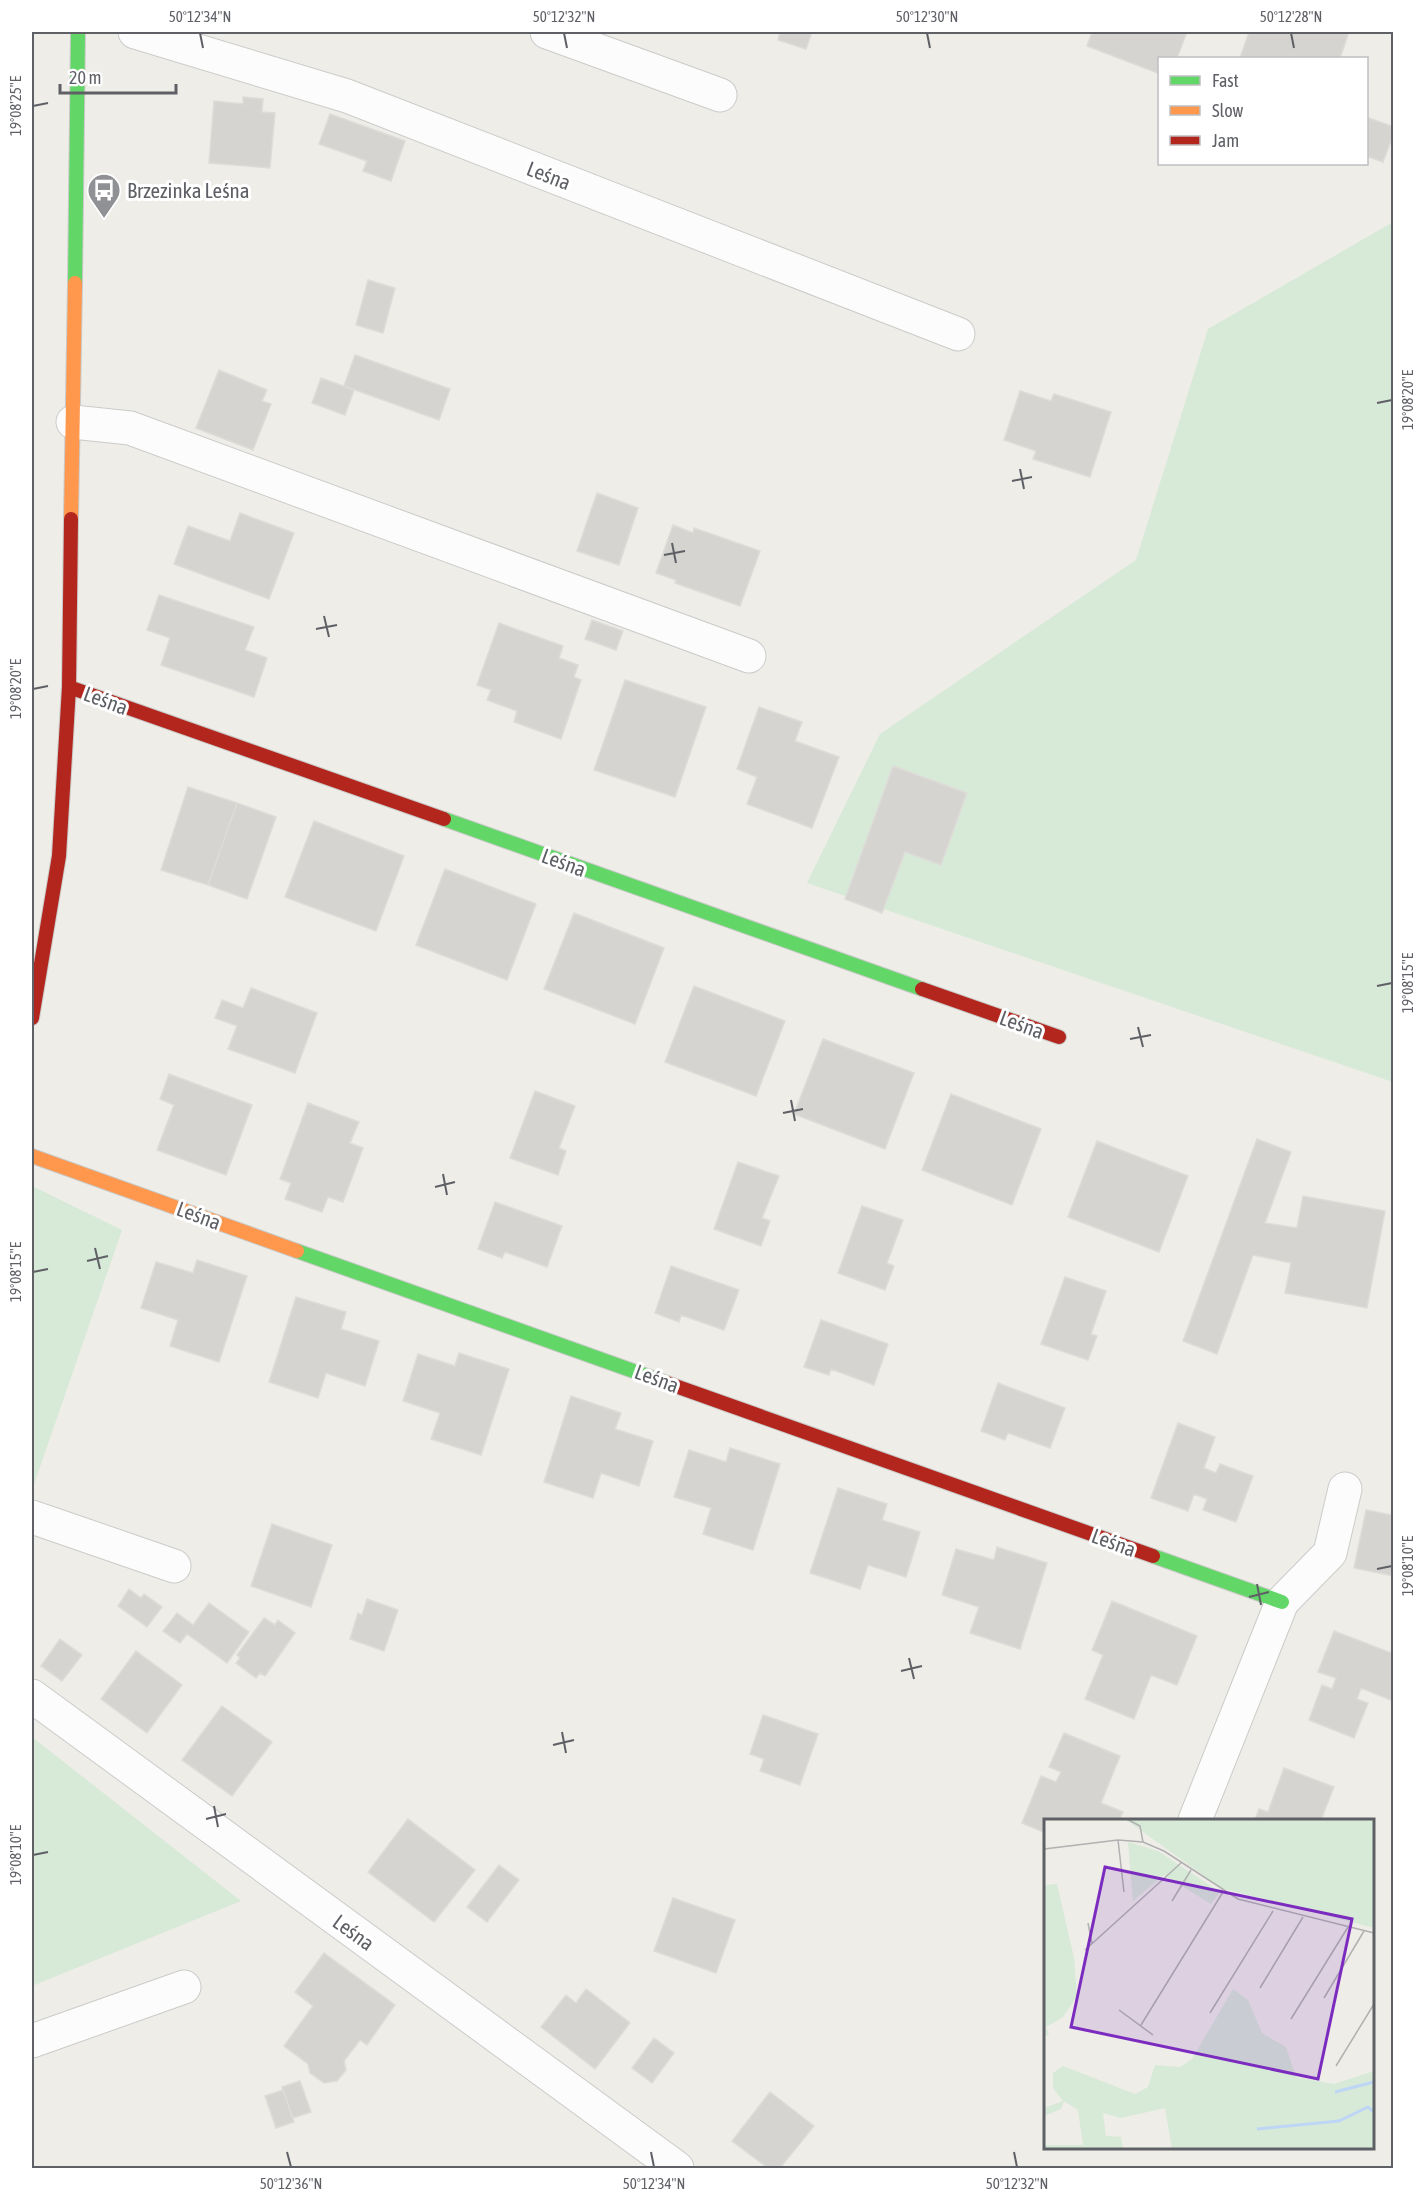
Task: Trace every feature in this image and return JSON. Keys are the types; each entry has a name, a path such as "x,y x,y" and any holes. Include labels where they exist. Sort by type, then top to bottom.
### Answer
{"street":[{"name":"Leśna","path":"32,1018 59,856 69,687 78,32"},
{"name":"Leśna","path":"135,32 347,96 958,334"},
{"path":"547,32 720,95"},
{"path":"73,422 130,428 749,656"},
{"name":"Leśna","path":"69,687 1059,1037"},
{"name":"Leśna","path":"32,1156 1282,1602"},
{"path":"1196,1819 1282,1602 1330,1553 1345,1489"},
{"path":"32,1517 174,1566"},
{"name":"Leśna","path":"32,1695 677,2169"},
{"path":"32,2041 184,1987"}],"green space":[{"path":"1393,222 1393,1082 807,883 880,734 1136,560 1208,329"},
{"path":"32,1186 122,1230 32,1490"},
{"path":"32,1737 241,1901 32,1986"}],"building":[{"path":"780,32 812,32 806,49 778,40"},
{"path":"1092,32 1187,32 1177,57 1158,57 1158,73 1087,46"},
{"path":"1249,32 1349,32 1340,57 1240,57"},
{"path":"243,97 263,99 262,112 275,113 270,168 209,163 214,101 243,104"},
{"path":"330,114 405,141 391,181 363,171 367,161 319,144"},
{"path":"1368,118 1394,127 1383,162 1368,157"},
{"path":"368,280 395,288 383,333 356,325"},
{"path":"355,355 450,389 439,420 344,386"},
{"path":"219,370 267,390 262,401 271,404 253,450 196,428"},
{"path":"321,378 354,390 345,415 312,403"},
{"path":"1020,391 1051,401 1054,394 1111,412 1090,477 1033,459 1036,451 1004,440"},
{"path":"597,493 638,508 619,565 577,551"},
{"path":"240,513 294,533 269,599 174,564 188,526 230,541"},
{"path":"673,525 693,533 694,528 760,551 740,606 675,583 676,580 656,573"},
{"path":"159,595 254,627 245,650 267,658 254,697 161,665 170,638 147,630"},
{"path":"592,620 623,631 616,650 585,639"},
{"path":"499,623 563,646 559,658 578,665 574,677 581,680 561,739 514,722 517,711 487,700 491,690 477,685"},
{"path":"625,680 706,707 675,797 594,770"},
{"path":"759,707 802,722 795,741 839,757 812,828 747,804 757,777 737,769"},
{"path":"893,766 967,793 941,865 905,852 882,913 845,899"},
{"path":"188,787 237,803 208,885 161,870"},
{"path":"237,803 276,817 247,899 208,885"},
{"path":"314,821 404,856 376,931 285,897"},
{"path":"445,869 536,904 507,980 416,945"},
{"path":"574,913 664,948 635,1024 544,989"},
{"path":"694,986 785,1021 756,1096 665,1062"},
{"path":"251,988 317,1013 295,1073 228,1049 237,1026 215,1018 222,1000 243,1008"},
{"path":"823,1039 914,1073 885,1149 794,1114"},
{"path":"169,1074 252,1105 226,1175 157,1150 174,1105 160,1099"},
{"path":"535,1091 575,1106 559,1148 566,1151 558,1175 510,1158"},
{"path":"951,1094 1041,1129 1012,1205 922,1170"},
{"path":"308,1103 359,1122 350,1143 363,1148 343,1202 328,1197 322,1212 285,1199 291,1183 280,1179"},
{"path":"1257,1139 1291,1152 1265,1223 1297,1228 1303,1196 1385,1211 1367,1308 1285,1293 1291,1263 1253,1255 1217,1354 1183,1341"},
{"path":"1097,1141 1188,1176 1159,1252 1068,1217"},
{"path":"738,1162 779,1176 762,1218 770,1221 761,1246 714,1229"},
{"path":"495,1202 562,1226 547,1267 505,1252 502,1258 478,1249"},
{"path":"862,1206 903,1220 887,1263 894,1266 885,1290 838,1273"},
{"path":"197,1260 247,1276 219,1362 170,1346 178,1320 141,1308 156,1262 193,1273"},
{"path":"671,1266 739,1290 724,1330 681,1315 679,1322 655,1313"},
{"path":"1065,1277 1106,1291 1091,1334 1097,1336 1088,1360 1041,1344"},
{"path":"296,1297 346,1312 341,1329 379,1341 365,1386 326,1373 318,1398 269,1382"},
{"path":"821,1320 888,1344 874,1385 831,1369 829,1375 804,1367"},
{"path":"459,1353 509,1369 481,1455 431,1439 440,1413 403,1401 418,1354 455,1366"},
{"path":"998,1383 1065,1408 1050,1448 1008,1433 1005,1440 981,1431"},
{"path":"571,1396 621,1413 615,1429 653,1441 639,1486 601,1473 593,1498 544,1482"},
{"path":"1178,1423 1215,1437 1204,1468 1216,1473 1220,1464 1253,1476 1236,1522 1203,1510 1207,1499 1194,1494 1188,1511 1151,1498"},
{"path":"730,1448 780,1464 753,1550 703,1534 711,1508 674,1497 689,1450 726,1462"},
{"path":"838,1488 887,1504 882,1520 920,1532 906,1577 868,1565 860,1589 810,1573"},
{"path":"1366,1510 1392,1515 1394,1576 1354,1568"},
{"path":"272,1524 332,1545 311,1607 251,1586"},
{"path":"997,1547 1047,1563 1020,1649 970,1633 979,1607 942,1595 956,1549 994,1560"},
{"path":"129,1589 141,1598 144,1594 162,1607 147,1627 118,1606"},
{"path":"367,1599 398,1610 384,1651 350,1639 358,1613 362,1615"},
{"path":"1112,1601 1197,1636 1177,1685 1151,1675 1134,1719 1085,1699 1103,1655 1092,1650"},
{"path":"209,1603 249,1632 227,1663 187,1634 180,1643 163,1631 177,1613 193,1625"},
{"path":"264,1618 275,1625 278,1620 295,1633 265,1676 260,1673 256,1678 236,1663 240,1658 237,1655"},
{"path":"1334,1631 1394,1654 1394,1694 1391,1700 1361,1688 1357,1699 1368,1703 1354,1738 1309,1720 1322,1685 1332,1689 1336,1678 1318,1672"},
{"path":"60,1639 82,1655 62,1681 41,1666"},
{"path":"136,1651 182,1685 147,1733 101,1699"},
{"path":"222,1706 272,1742 232,1796 182,1760"},
{"path":"763,1715 818,1734 800,1785 760,1771 764,1759 750,1754"},
{"path":"1064,1733 1120,1756 1101,1803 1123,1812 1120,1819 1044,1819 1044,1832 1022,1823 1041,1776 1056,1782 1061,1772 1049,1767"},
{"path":"1284,1768 1334,1787 1321,1819 1255,1819 1259,1809 1268,1812"},
{"path":"408,1819 475,1870 434,1922 368,1872"},
{"path":"499,1865 519,1880 487,1922 467,1907"},
{"path":"673,1898 735,1920 716,1973 654,1951"},
{"path":"324,1953 395,2005 367,2045 360,2040 344,2061 346,2070 337,2081 324,2083 310,2073 308,2064 284,2046 313,2006 295,1992"},
{"path":"586,1989 630,2023 595,2069 541,2027 566,1995 576,2003"},
{"path":"654,2038 674,2053 652,2083 632,2068"},
{"path":"300,2081 311,2112 293,2118 282,2087"},
{"path":"283,2090 294,2122 276,2128 265,2096"},
{"path":"770,2092 814,2126 780,2168 768,2168 732,2141"}],"traffic: fast":[{"path":"75,283 78,32"},
{"path":"444,819 922,989"},
{"path":"297,1251 667,1383"},
{"path":"1153,1556 1282,1602"}],"traffic: slow":[{"path":"71,519 75,283"},
{"path":"32,1156 297,1251"}],"traffic: jam":[{"path":"32,1018 59,856 69,687 71,519"},
{"path":"69,687 444,819"},
{"path":"922,989 1059,1037"},
{"path":"667,1383 1153,1556"}],"place":[{"name":"Brzezinka Leśna","path":"104,219"}]}
